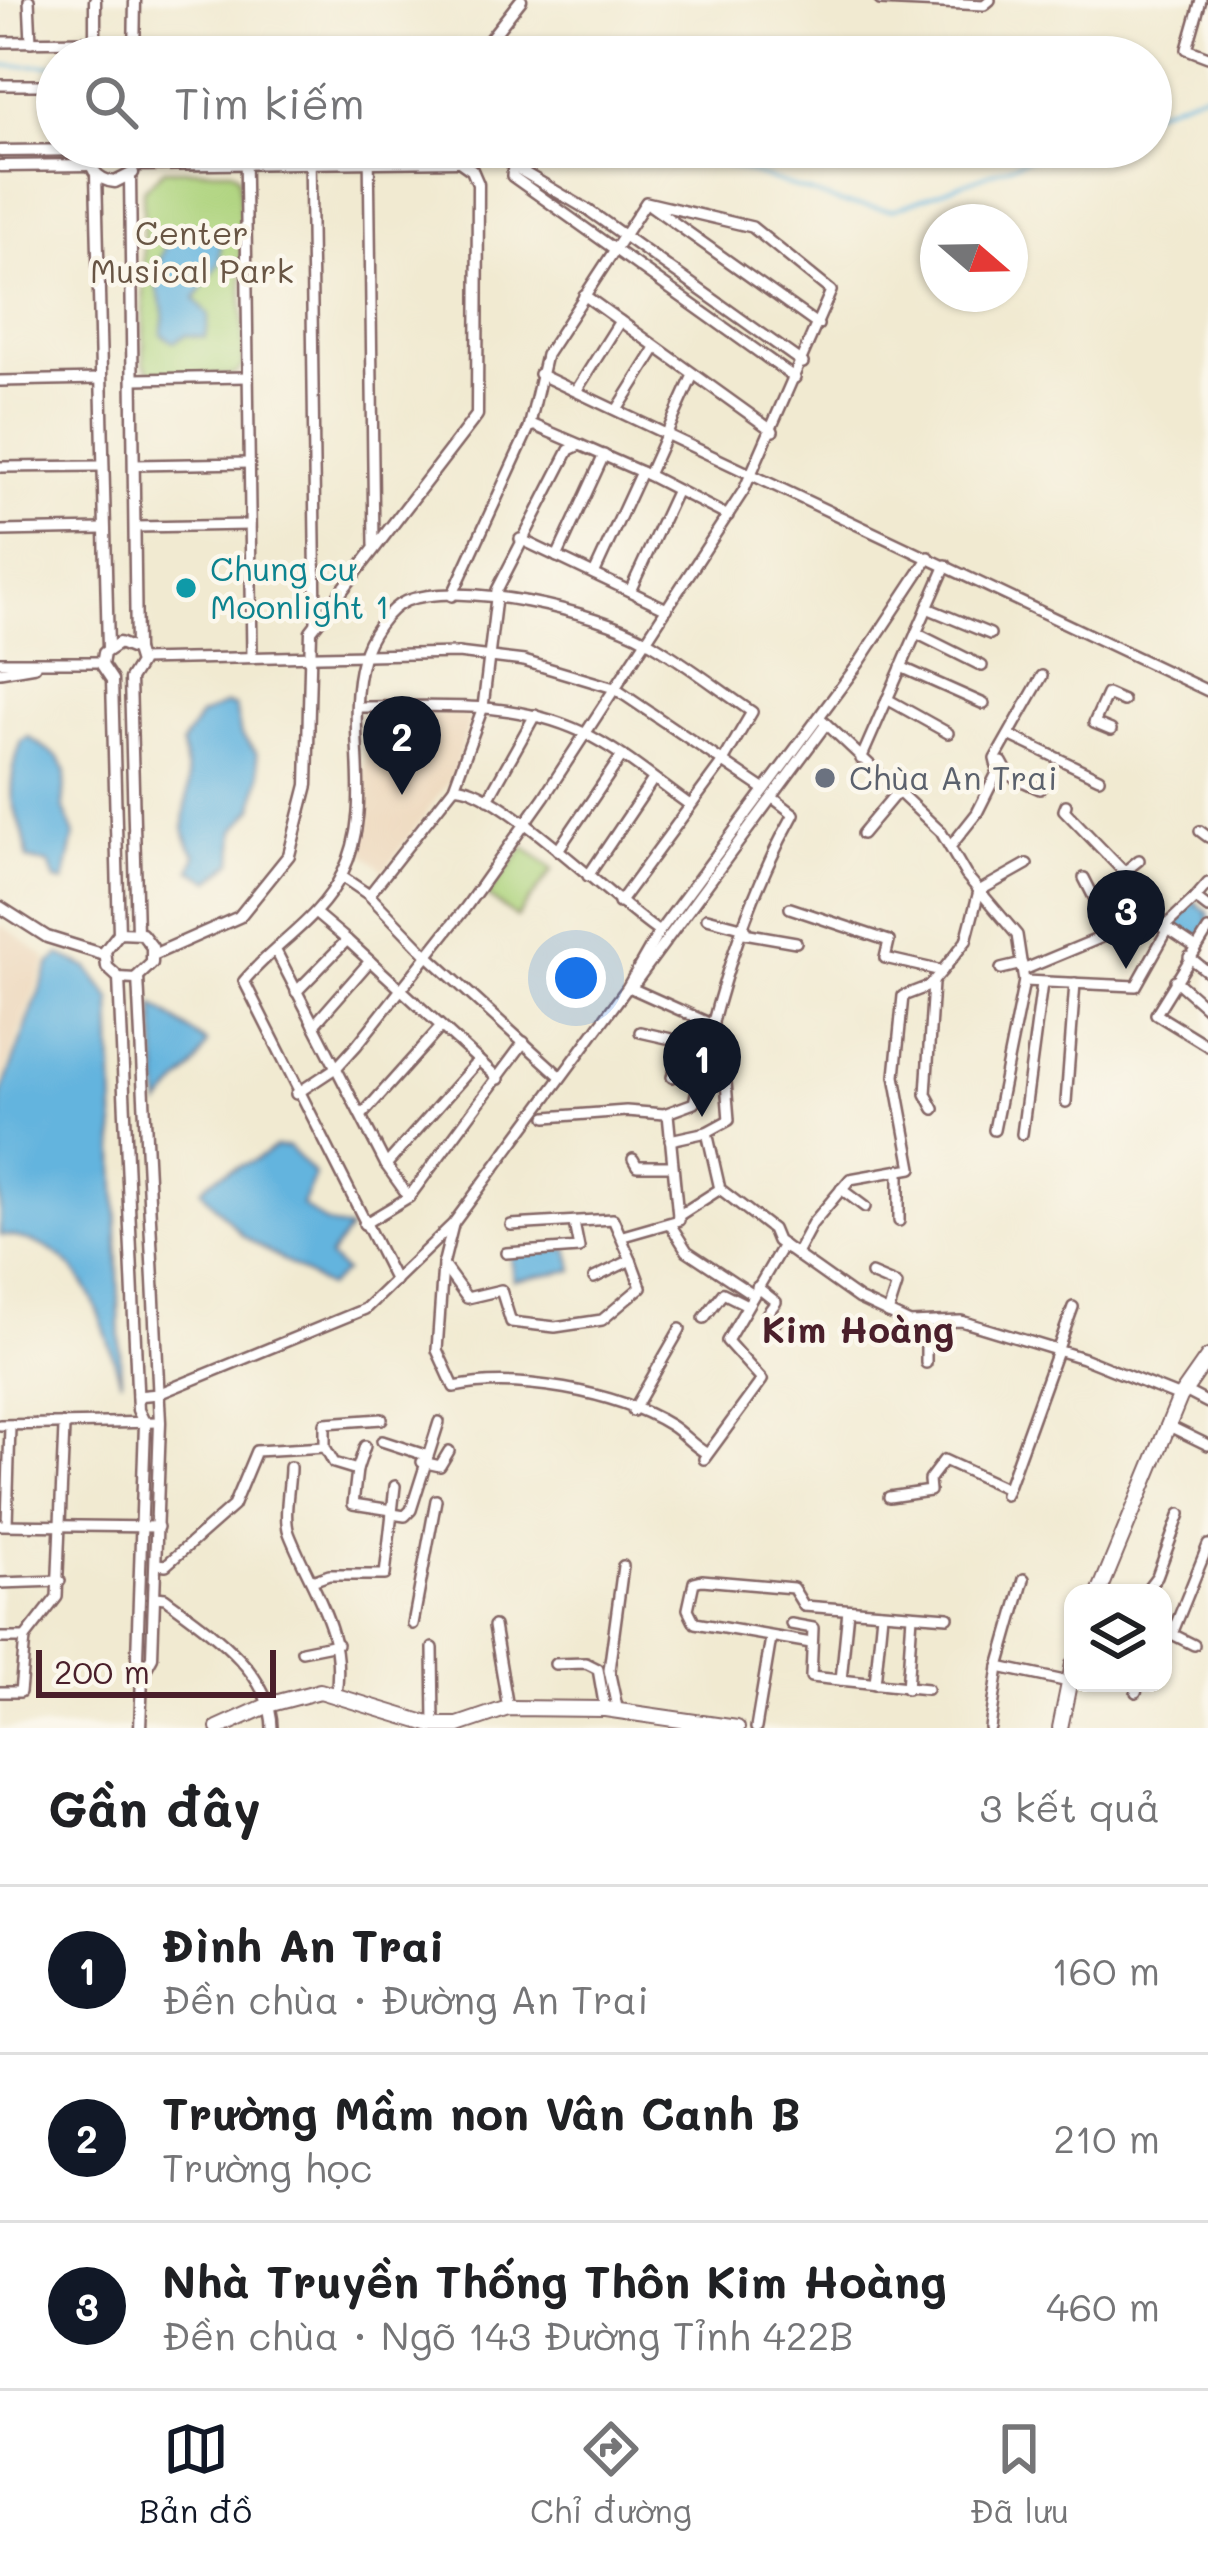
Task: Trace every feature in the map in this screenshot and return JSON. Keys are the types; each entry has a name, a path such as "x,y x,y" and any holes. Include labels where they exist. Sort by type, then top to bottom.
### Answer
{"main road":[{"path":"1103,1584 1167,1425 1208,1357"},
{"path":"218,1728 272,1704 320,1691 434,1725 480,1724 508,1708 736,1728"},
{"path":"1060,1728 1067,1692"}],"street":[{"path":"29,0 31,42"},
{"path":"95,0 95,36"},
{"path":"134,36 135,0 150,0"},
{"path":"493,36 521,0"},
{"path":"880,0 984,5 990,0"},
{"path":"1204,1 1187,49 1208,57"},
{"path":"0,42 36,42"},
{"path":"0,86 36,85"},
{"path":"0,151 36,150"},
{"path":"0,166 36,168"},
{"path":"46,168 93,170 115,182 130,177"},
{"path":"136,168 130,177 138,655 130,679 137,932"},
{"path":"245,168 252,656"},
{"path":"153,955 239,917 289,855 307,785 306,656 316,622 310,168"},
{"path":"372,168 374,545"},
{"path":"316,622 469,431 480,402 478,184 467,168"},
{"path":"513,168 512,176 795,378"},
{"path":"516,168 623,236 802,363"},
{"path":"93,170 108,648 102,662"},
{"path":"452,596 531,424 539,374 646,202"},
{"path":"296,1094 337,1067 401,991 525,823 753,474 818,325 831,291 752,226 646,202"},
{"path":"646,202 818,325"},
{"path":"584,295 773,431"},
{"path":"576,391 620,322"},
{"path":"617,410 656,348"},
{"path":"539,374 1208,691"},
{"path":"594,574 692,375"},
{"path":"134,380 248,377"},
{"path":"0,381 100,379"},
{"path":"531,424 728,516"},
{"path":"369,895 454,787 483,707 494,598 556,468 580,445"},
{"path":"557,556 604,455"},
{"path":"135,465 249,463"},
{"path":"0,467 102,466"},
{"path":"630,592 676,492"},
{"path":"136,527 250,525"},
{"path":"0,531 103,529"},
{"path":"520,539 667,609"},
{"path":"713,1025 631,988 772,798 929,557"},
{"path":"860,759 946,565"},
{"path":"395,1281 296,1094 244,981 315,913 341,876 360,826 363,655 401,604 452,596 576,612 646,640 752,712 722,763 619,903"},
{"path":"927,608 990,634"},
{"path":"916,633 982,666"},
{"path":"108,648 125,643 138,655 488,655 614,688 762,788"},
{"path":"0,662 102,662"},
{"path":"102,662 112,680 119,933 105,955 107,967 119,978 137,1396 145,1424 137,1657 142,1675 140,1728"},
{"path":"0,673 46,663"},
{"path":"901,667 984,704"},
{"path":"950,847 977,813 998,771 996,758 1042,676"},
{"path":"112,680 130,679"},
{"path":"1111,730 1094,723 1107,694 1123,701"},
{"path":"887,699 948,733"},
{"path":"360,707 483,707 535,715 585,733 690,805"},
{"path":"488,799 535,715"},
{"path":"823,720 950,847 1017,935 1023,972 994,1130"},
{"path":"137,1396 158,1394 365,1309 453,1224 634,977 659,932 762,788 823,720"},
{"path":"1011,736 1099,778"},
{"path":"558,850 621,757"},
{"path":"996,758 1010,775 1040,789"},
{"path":"588,876 652,781"},
{"path":"454,787 467,786 525,823 659,932"},
{"path":"862,834 897,792"},
{"path":"547,1117 668,1114 694,1103 706,1047 768,861 794,814 772,798"},
{"path":"1066,805 1064,810 1136,885 1137,896 1208,972"},
{"path":"1124,872 1139,860"},
{"path":"796,1254 812,1224 850,1179 912,1168 895,1076 903,996 933,983 958,957 979,891 1027,865"},
{"path":"341,876 369,895 427,955 559,1075"},
{"path":"1023,972 1112,933 1084,878"},
{"path":"1001,969 1023,972 1042,983 1136,986 1168,929 1208,883"},
{"path":"1104,919 1137,896"},
{"path":"1195,898 1208,908"},
{"path":"0,907 47,938 105,955"},
{"path":"790,908 889,940 885,958 942,971"},
{"path":"315,913 499,1079"},
{"path":"707,917 796,942"},
{"path":"119,933 137,932 148,940 153,955 148,970 138,977 119,978"},
{"path":"1207,934 1156,1014 1208,1046"},
{"path":"296,992 347,940"},
{"path":"277,953 386,1165 409,1197"},
{"path":"314,1025 370,961"},
{"path":"138,977 160,1422 157,1564 161,1598 152,1657 142,1675"},
{"path":"1175,980 1208,1010"},
{"path":"933,983 926,1094 934,1108"},
{"path":"1022,1134 1042,983"},
{"path":"1066,1102 1076,983"},
{"path":"362,1115 440,1028"},
{"path":"640,1032 706,1047"},
{"path":"364,1224 409,1197 524,1042"},
{"path":"670,1140 707,1132 729,1120 724,1057 677,1062 672,1077"},
{"path":"386,1165 477,1062"},
{"path":"668,1114 674,1220 687,1251 751,1295"},
{"path":"707,1132 720,1189 772,1229 783,1245 888,1313 910,1323 961,1322 1208,1403"},
{"path":"633,1160 642,1167 670,1166"},
{"path":"899,1170 899,1221"},
{"path":"511,1225 574,1223 609,1216 617,1236 623,1236 674,1220 720,1189"},
{"path":"841,1189 866,1207"},
{"path":"506,1253 579,1248 574,1223"},
{"path":"453,1224 442,1265 437,1350 454,1388 502,1379 572,1390 669,1424 705,1456 763,1380 727,1341 783,1245"},
{"path":"442,1265 467,1298 501,1290 509,1322 555,1328 612,1314 643,1284 623,1236"},
{"path":"594,1278 631,1260"},
{"path":"871,1274 897,1285 888,1313"},
{"path":"704,1318 723,1293 776,1302 767,1314 776,1322"},
{"path":"889,1497 931,1491 929,1480 944,1460 1006,1492 1073,1307"},
{"path":"926,1323 926,1363"},
{"path":"633,1411 680,1329"},
{"path":"357,1470 334,1463 325,1447 326,1423 382,1419"},
{"path":"158,1527 4,1524 5,1425 160,1422"},
{"path":"364,1446 353,1504 405,1516 439,1422"},
{"path":"1167,1425 1208,1444"},
{"path":"0,1692 20,1692 25,1638 57,1597 64,1427"},
{"path":"382,1442 442,1465 449,1451"},
{"path":"157,1564 166,1565 233,1506 256,1451 325,1447"},
{"path":"290,1467 287,1528 337,1644 336,1693"},
{"path":"312,1582 329,1575 385,1575 395,1486"},
{"path":"413,1624 436,1500"},
{"path":"1151,1584 1180,1514"},
{"path":"1194,1645 1172,1634 1208,1545"},
{"path":"619,1716 609,1670 623,1565"},
{"path":"990,1728 1000,1667 1024,1579"},
{"path":"0,1583 60,1581"},
{"path":"804,1606 793,1588 694,1582 688,1609 695,1623 812,1643"},
{"path":"161,1598 221,1639 272,1704 272,1728"},
{"path":"804,1606 948,1617"},
{"path":"756,1728 775,1639 804,1606"},
{"path":"841,1680 848,1610"},
{"path":"875,1684 882,1613"},
{"path":"907,1689 912,1615"},
{"path":"1172,1617 1179,1619"},
{"path":"790,1624 813,1628 811,1677 927,1689"},
{"path":"494,1626 508,1708"},
{"path":"0,1637 25,1638"},
{"path":"302,1652 337,1644"},
{"path":"433,1648 434,1725"},
{"path":"879,1648 909,1650"},
{"path":"555,1664 586,1663 598,1669 619,1716"},
{"path":"1000,1667 1064,1681"}],"shaded area":[{"path":"465,713 470,720 453,775 384,871 360,850 366,721 372,715"},
{"path":"0,924 47,958 0,1084"}],"green space":[{"name":"Center Musical Park","path":"164,170 232,170 239,176 244,365 235,375 153,376 144,363 143,190"},
{"path":"524,847 553,869 517,918 487,896"}],"water":[{"path":"170,231 221,233 220,262 195,299 209,315 206,337 186,335 174,342 161,334 164,314 157,274"},
{"path":"226,704 235,707 241,735 256,752 260,774 254,808 235,830 233,862 211,881 191,870 196,855 185,832 188,787 182,744 200,716"},
{"path":"29,737 59,758 66,772 63,806 74,836 64,882 55,880 49,864 27,859 12,802 18,751 21,741"},
{"path":"1194,901 1208,913 1208,925 1195,943 1173,926"},
{"path":"60,955 88,968 111,999 121,1381 96,1306 70,1266 29,1240 0,1235 0,1097 50,963"},
{"path":"154,1005 207,1043 197,1064 160,1105"},
{"path":"275,1147 289,1147 315,1175 302,1205 326,1223 349,1230 329,1257 344,1272 327,1287 243,1236 201,1190"},
{"path":"568,1249 574,1270 513,1280 511,1253"}],"waterway":[{"path":"0,66 36,65"},
{"path":"1172,104 1208,91"},
{"path":"736,168 842,203 893,210 1004,168"}],"place":[{"name":"Chung cư Moonlight 1","path":"186,588"},
{"name":"Chùa An Trai","path":"825,778"},
{"name":"Trường Mầm non Vân Canh B","path":"402,795"},
{"name":"Nhà Truyền Thống Thôn Kim Hoàng","path":"1126,969"},
{"name":"Đình An Trai","path":"702,1117"}],"district":[{"name":"Kim Hoàng","path":"858,1330"}]}
